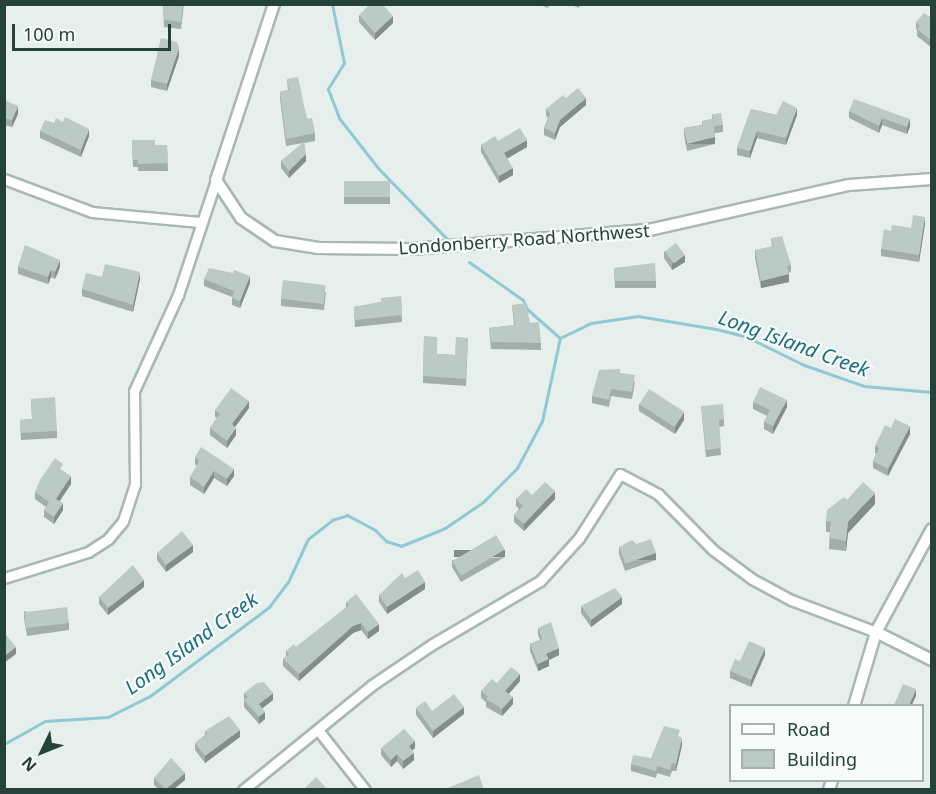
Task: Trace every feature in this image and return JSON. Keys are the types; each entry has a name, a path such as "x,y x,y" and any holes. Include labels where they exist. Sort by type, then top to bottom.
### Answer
{"street":[{"path":"4,578 88,552 108,539 123,521 135,484 134,391 178,295 200,222 274,4"},
{"path":"4,179 92,212 200,222"},
{"name":"Londonberry Road Northwest","path":"216,180 241,218 275,241 318,248 411,249 649,230 849,185 884,179 932,179"},
{"path":"243,789 372,685 431,645 540,581 579,538 620,474 658,494 713,550 752,579 791,600 876,632 932,660"},
{"path":"854,704 876,632 932,529"},
{"path":"318,730 365,789"}],"building":[{"path":"163,4 183,4 181,22 164,20"},
{"path":"370,4 382,4 393,16 375,33 359,15"},
{"path":"924,13 932,18 932,41 917,29 920,26 916,22"},
{"path":"161,38 177,42 179,48 167,84 151,80"},
{"path":"298,77 307,119 312,118 315,133 286,139 280,92 289,90 287,79"},
{"path":"578,88 586,98 560,120 555,133 544,128 550,114 546,109 563,95 566,98"},
{"path":"854,99 910,119 907,127 882,118 879,126 849,111"},
{"path":"4,100 18,106 12,120 4,118"},
{"path":"783,101 797,108 786,138 757,131 750,151 737,148 751,109 776,115"},
{"path":"721,113 723,125 714,126 712,114"},
{"path":"65,117 89,129 81,150 40,131 45,120 54,123 56,118 63,122"},
{"path":"713,119 715,137 687,144 684,128 703,125 702,121"},
{"path":"520,128 527,140 504,153 513,168 499,176 481,145 495,136 498,141"},
{"path":"132,140 155,140 155,145 167,145 168,163 138,164 138,160 133,160"},
{"path":"304,142 306,154 289,171 281,161"},
{"path":"344,181 390,181 390,197 344,197"},
{"path":"913,215 925,217 919,255 881,249 884,229 891,231 892,225 911,228"},
{"path":"782,236 791,265 787,266 789,274 761,281 755,250 773,246 771,238"},
{"path":"676,243 685,255 674,263 665,251"},
{"path":"25,245 60,260 55,272 51,270 48,277 18,267"},
{"path":"655,263 656,281 615,281 614,268"},
{"path":"105,264 140,272 133,305 82,289 86,273 102,277"},
{"path":"209,268 233,273 234,270 250,276 240,301 232,298 234,291 204,279"},
{"path":"283,280 326,285 323,304 281,299"},
{"path":"401,296 402,315 355,320 354,307 381,302 381,298"},
{"path":"526,303 530,323 539,322 541,343 491,342 489,328 515,325 512,305"},
{"path":"424,336 437,337 437,354 455,355 456,337 468,338 466,379 423,376"},
{"path":"620,369 620,373 635,375 632,392 611,389 609,400 592,396 599,370"},
{"path":"760,387 787,400 773,426 764,422 770,410 753,402"},
{"path":"231,388 249,401 232,424 236,428 227,441 210,428 220,414 215,410"},
{"path":"649,389 684,412 674,427 639,404"},
{"path":"55,397 57,431 21,433 20,420 32,419 31,399"},
{"path":"723,404 724,419 719,420 721,448 706,450 701,406"},
{"path":"895,419 910,426 888,469 873,461 879,448 875,446 885,425 891,428"},
{"path":"201,447 234,469 227,479 214,471 204,487 190,477 199,460 195,457"},
{"path":"55,458 63,464 60,469 71,476 56,499 63,503 54,517 44,510 49,502 35,492"},
{"path":"545,482 555,491 524,524 514,515 523,506 516,499 526,489 532,495"},
{"path":"863,482 875,493 848,522 846,541 829,538 831,522 826,521 827,510 844,497 847,500"},
{"path":"182,531 193,545 166,565 157,553"},
{"path":"496,535 505,550 461,576 452,561"},
{"path":"651,539 656,553 625,564 619,547 632,540 636,544"},
{"path":"133,565 144,580 108,608 99,597"},
{"path":"418,570 425,582 387,607 379,595 402,573 405,578"},
{"path":"615,588 622,597 591,620 581,606"},
{"path":"356,594 379,624 368,632 361,623 353,626 299,674 283,659 289,654 286,651 294,644 296,647 349,605 346,602"},
{"path":"67,607 69,623 26,628 24,612"},
{"path":"551,622 559,648 546,654 549,659 538,664 530,644 542,639 538,628"},
{"path":"6,635 16,647 4,656 4,636"},
{"path":"749,641 765,648 751,680 730,671 735,659 740,661"},
{"path":"511,667 520,674 505,691 513,697 502,709 486,699 488,697 481,691 492,679 497,683"},
{"path":"264,682 273,693 259,704 265,712 259,717 244,700 248,697 244,693 257,683"},
{"path":"903,684 916,689 909,704 894,704"},
{"path":"454,694 464,707 433,731 416,708 425,701 432,711"},
{"path":"229,716 240,730 205,756 195,743 207,734 205,731"},
{"path":"664,726 680,730 678,736 682,738 676,764 672,763 670,770 657,766 656,771 631,764 633,755 651,758"},
{"path":"404,729 415,741 409,746 414,753 403,761 397,754 391,760 381,748"},
{"path":"171,758 185,773 165,789 154,778"},
{"path":"479,775 484,789 446,789"},
{"path":"316,777 327,789 304,789"}],"waterway":[{"path":"332,4 344,63 328,89 339,118 378,168 447,239"},
{"path":"469,262 523,300 527,309 560,338"},
{"name":"Long Island Creek","path":"4,744 45,721 108,717 150,696 269,607 288,582 308,539 332,520 347,515 375,530 386,541 401,546 445,528 483,502 517,468 542,421 560,338 591,323 638,316 716,329 747,337 804,365 864,386 932,392"}]}
